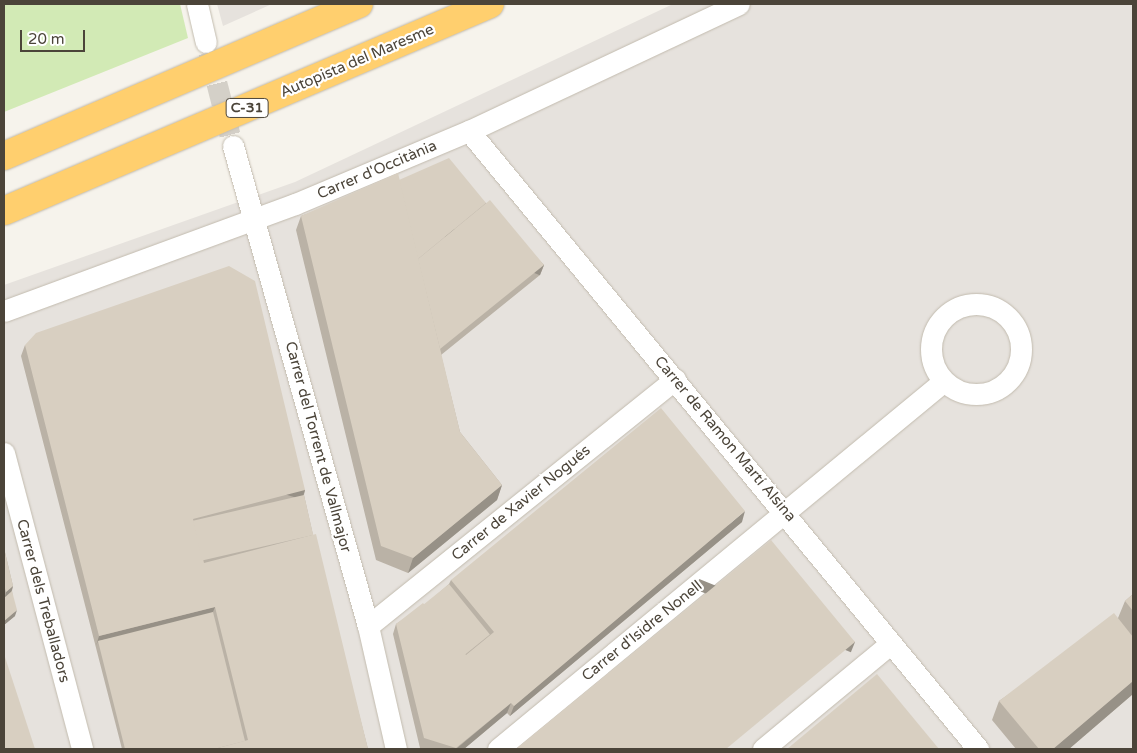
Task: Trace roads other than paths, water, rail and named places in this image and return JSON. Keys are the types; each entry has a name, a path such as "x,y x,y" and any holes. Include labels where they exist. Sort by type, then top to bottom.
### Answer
{"highway":[{"path":"4,156 359,4"},
{"name":"Autopista del Maresme","path":"4,211 490,4"}],"street":[{"path":"197,4 206,42"},
{"name":"Carrer d'Occitània","path":"4,311 256,219 470,131 739,4"},
{"name":"Carrer de Ramon Martí Alsina","path":"470,131 786,513 978,749"},
{"name":"Carrer del Torrent de Vallmajor","path":"233,146 256,219 368,626 396,749"},
{"path":"982,304 1000,310 1014,324 1020,342 1020,360 1011,377 997,389 978,394 960,391 944,381 933,365 930,347 935,328 947,314 964,305 982,304"},
{"name":"Carrer de Xavier Nogués","path":"368,626 675,379"},
{"name":"Carrer d'Isidre Nonell","path":"498,749 944,381"},
{"name":"Carrer dels Treballadors","path":"4,453 82,749"},
{"path":"762,749 892,643"}],"tunnel":[{"path":"209,52 233,146"}]}
